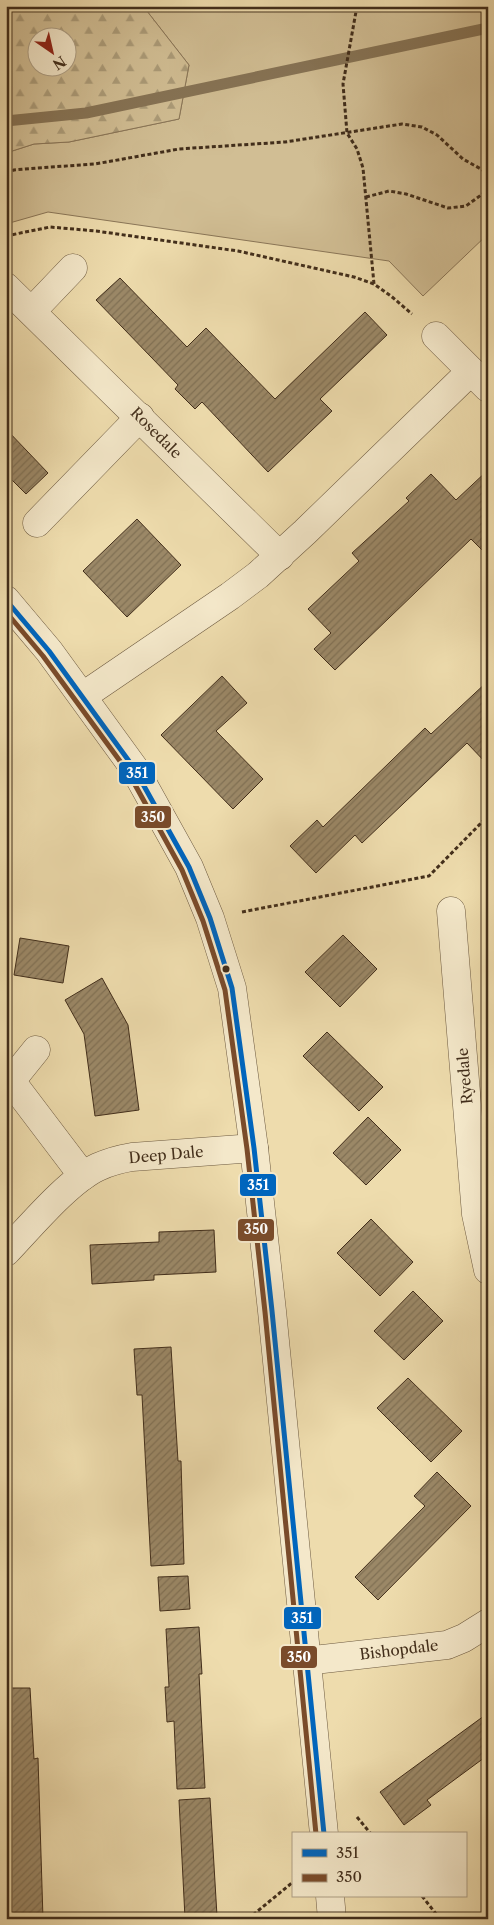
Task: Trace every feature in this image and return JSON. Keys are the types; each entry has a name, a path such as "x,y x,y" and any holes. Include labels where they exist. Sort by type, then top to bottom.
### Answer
{"street":[{"path":"32,311 73,268"},
{"name":"Rosedale","path":"6,287 280,556"},
{"path":"83,696 230,596 280,556 479,379 436,336"},
{"path":"37,523 140,418"},
{"path":"6,600 83,696 134,768 190,867 210,918 232,988 254,1148 273,1320 324,1832"},
{"name":"Ryedale","path":"451,911 476,1214 488,1270"},
{"path":"36,1050 8,1082 83,1176"},
{"name":"Deep Dale","path":"6,1252 66,1190 97,1167 115,1160 132,1157 254,1148"},
{"name":"Bishopdale","path":"306,1661 447,1645 464,1638 488,1623"},
{"path":"330,1898 332,1919"}],"path":[{"path":"358,6 343,84 347,132 357,149 363,168 374,284"},
{"path":"6,173 14,170 95,164 178,149 286,142 402,124 422,127 438,135 463,160 488,173"},
{"path":"366,197 389,191 406,194 448,208 466,206 488,190"},
{"path":"6,236 50,227 96,231 238,251 354,277 374,284 391,296 436,336"},
{"path":"210,918 429,876 488,816"},
{"path":"248,1919 292,1883"},
{"path":"424,1898 440,1919"}],"green space":[{"path":"6,6 143,6 189,65 179,119 69,142 34,144 6,153"},
{"path":"143,6 488,6 488,234 423,296 389,261 48,212 6,224 6,153 34,144 69,142 179,119 189,65"}],"building":[{"path":"120,278 187,347 206,328 275,399 365,312 387,335 320,399 332,411 268,472 202,402 195,409 175,389 178,385 96,300"},
{"path":"6,429 48,473 26,494 6,474"},
{"path":"488,470 488,556 471,539 335,670 314,649 331,633 308,609 359,561 352,553 409,501 406,498 431,474 456,500"},
{"path":"137,519 181,565 127,617 83,571"},
{"path":"222,676 247,703 216,731 263,779 233,809 161,735"},
{"path":"488,681 488,765 467,743 362,843 355,835 316,873 290,846 317,820 323,827 425,728 431,734"},
{"path":"343,935 377,969 340,1007 305,972"},
{"path":"20,938 69,946 63,983 14,975"},
{"path":"102,978 128,1025 139,1110 95,1116 84,1034 65,1000"},
{"path":"327,1032 383,1087 359,1111 303,1056"},
{"path":"368,1117 401,1150 366,1185 333,1153"},
{"path":"371,1219 413,1262 380,1296 337,1253"},
{"path":"214,1230 216,1272 154,1275 154,1280 92,1284 90,1245 159,1242 159,1232"},
{"path":"413,1291 443,1321 404,1360 374,1331"},
{"path":"171,1347 178,1461 181,1461 184,1564 151,1566 142,1395 137,1395 134,1349"},
{"path":"408,1378 462,1431 431,1462 377,1408"},
{"path":"437,1472 471,1506 378,1600 355,1577 425,1506 414,1496"},
{"path":"188,1576 190,1609 160,1611 158,1577"},
{"path":"199,1627 202,1674 199,1674 205,1788 177,1789 174,1721 167,1722 165,1687 169,1687 166,1629"},
{"path":"6,1688 30,1688 34,1759 38,1758 43,1919 6,1919"},
{"path":"488,1713 488,1755 427,1800 431,1805 404,1825 380,1792"},
{"path":"210,1798 217,1916 185,1918 179,1800"}],"waterway":[{"path":"6,121 86,113 488,28"}],"transit line":[{"name":"351","path":"6,600 49,651 134,768 189,867 210,918 232,988 254,1148 272,1311 324,1832"},
{"name":"350","path":"6,612 43,656 128,772 182,870 203,921 225,990 247,1149 265,1312 316,1832"}]}
